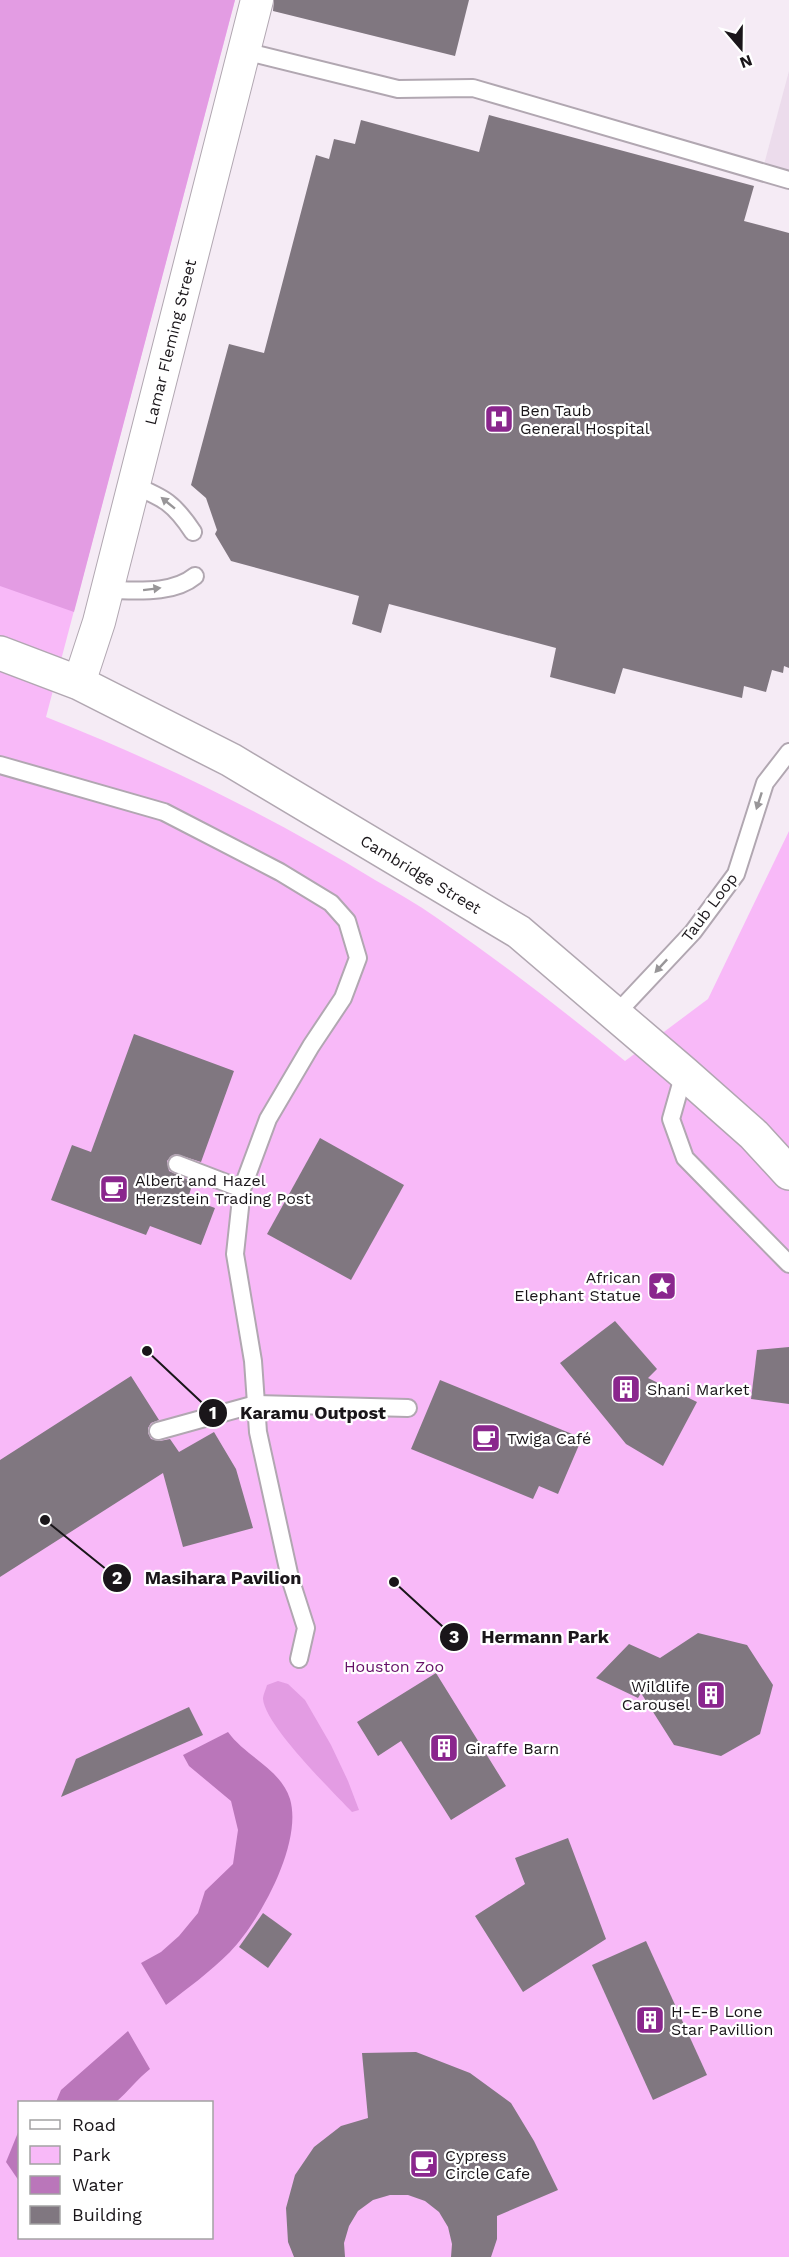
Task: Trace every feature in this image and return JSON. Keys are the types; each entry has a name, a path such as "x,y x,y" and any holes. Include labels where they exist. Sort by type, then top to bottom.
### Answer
{"street":[{"name":"Lamar Fleming Street","path":"79,683 99,622 257,0"},
{"name":"Cambridge Street","path":"0,653 79,683 231,760 519,932 754,1135 789,1173"}],"lane":[{"path":"244,51 398,90 473,88 789,180"},
{"path":"133,484 164,498 181,514 193,532"},
{"path":"106,590 150,590 186,584 195,576"},
{"name":"Taub Loop","path":"616,1014 693,932 736,874 765,783 789,752"},
{"path":"0,765 164,812 290,878 331,903 347,921 358,958 344,998 311,1046 268,1119 242,1188 235,1254 253,1361 258,1432 290,1578 306,1628 299,1659"},
{"path":"684,1073 671,1119 685,1158 789,1264"},
{"path":"177,1164 242,1188"},
{"path":"158,1431 256,1404 408,1408"}],"shaded area":[{"path":"0,0 235,0 74,612 0,586"},
{"path":"789,71 789,179 762,172"},
{"path":"278,1681 288,1684 305,1700 331,1745 359,1810 352,1812 275,1725 263,1699 267,1685"}],"green space":[{"name":"Houston Zoo","path":"0,0 235,0 46,717 173,771 336,856 437,918 509,970 625,1061 708,999 789,831 789,2257 0,2257"}],"water":[{"path":"228,1732 235,1741 271,1771 285,1788 290,1799 292,1817 290,1837 285,1859 266,1902 242,1938 215,1966 166,2005 141,1963 161,1952 179,1936 198,1913 205,1891 233,1864 238,1830 231,1801 189,1766 183,1755"},
{"path":"128,2031 150,2069 117,2101 56,2101 61,2090"},
{"path":"18,2132 18,2180 6,2162"}],"building":[{"path":"274,0 469,0 455,56 273,11"},
{"name":"Ben Taub General Hospital","path":"489,115 754,186 744,221 789,233 789,668 784,666 783,673 772,670 766,692 744,686 742,698 623,668 615,694 550,677 556,648 389,604 381,633 352,624 359,596 231,561 215,534 217,530 206,498 191,485 229,344 264,353 316,155 329,159 334,139 355,144 361,120 479,152"},
{"path":"134,1034 234,1071 201,1162 176,1154 167,1161 169,1171 193,1182 188,1198 215,1208 201,1245 150,1226 146,1235 51,1200 72,1145 91,1152"},
{"path":"320,1138 404,1185 351,1280 267,1234"},
{"name":"Shani Market","path":"615,1321 657,1369 648,1378 697,1402 663,1466 626,1444 560,1363"},
{"path":"789,1347 789,1404 751,1399 757,1350"},
{"path":"131,1376 159,1420 151,1423 148,1428 151,1439 160,1441 170,1439 179,1452 214,1432 236,1469 253,1528 183,1547 163,1473 0,1577 0,1460"},
{"path":"440,1380 582,1438 558,1494 539,1486 533,1499 411,1449"},
{"name":"Wildlife Carousel","path":"698,1633 747,1645 773,1685 760,1734 721,1756 674,1745 641,1693 638,1698 596,1678 629,1644 660,1658"},
{"name":"Giraffe Barn","path":"436,1673 506,1786 451,1820 401,1741 378,1756 357,1722"},
{"path":"189,1707 203,1735 61,1797 76,1759"},
{"path":"568,1838 606,1939 523,1992 475,1916 525,1884 515,1858"},
{"path":"263,1913 292,1934 268,1968 239,1947"},
{"name":"H-E-B Lone Star Pavillion","path":"646,1941 707,2075 653,2100 592,1965"},
{"name":"Cypress Circle Cafe","path":"416,2052 470,2073 511,2103 534,2141 558,2190 497,2216 497,2239 491,2257 451,2257 452,2244 448,2227 439,2212 425,2201 408,2195 390,2195 373,2200 358,2211 349,2226 344,2243 345,2257 294,2257 288,2242 286,2208 295,2175 314,2147 341,2126 368,2118 362,2053"}],"place":[{"name":"Ben Taub General Hospital","path":"499,419"},
{"name":"Albert and Hazel Herzstein Trading Post","path":"114,1189"},
{"name":"African Elephant Statue","path":"662,1286"},
{"name":"Karamu Outpost","path":"147,1351"},
{"name":"Shani Market","path":"626,1389"},
{"name":"Twiga Café","path":"486,1438"},
{"name":"Masihara Pavilion","path":"45,1520"},
{"name":"Hermann Park","path":"394,1582"},
{"name":"Wildlife Carousel","path":"711,1695"},
{"name":"Giraffe Barn","path":"444,1748"},
{"name":"H-E-B Lone Star Pavillion","path":"650,2020"},
{"name":"Cypress Circle Cafe","path":"424,2164"}]}
